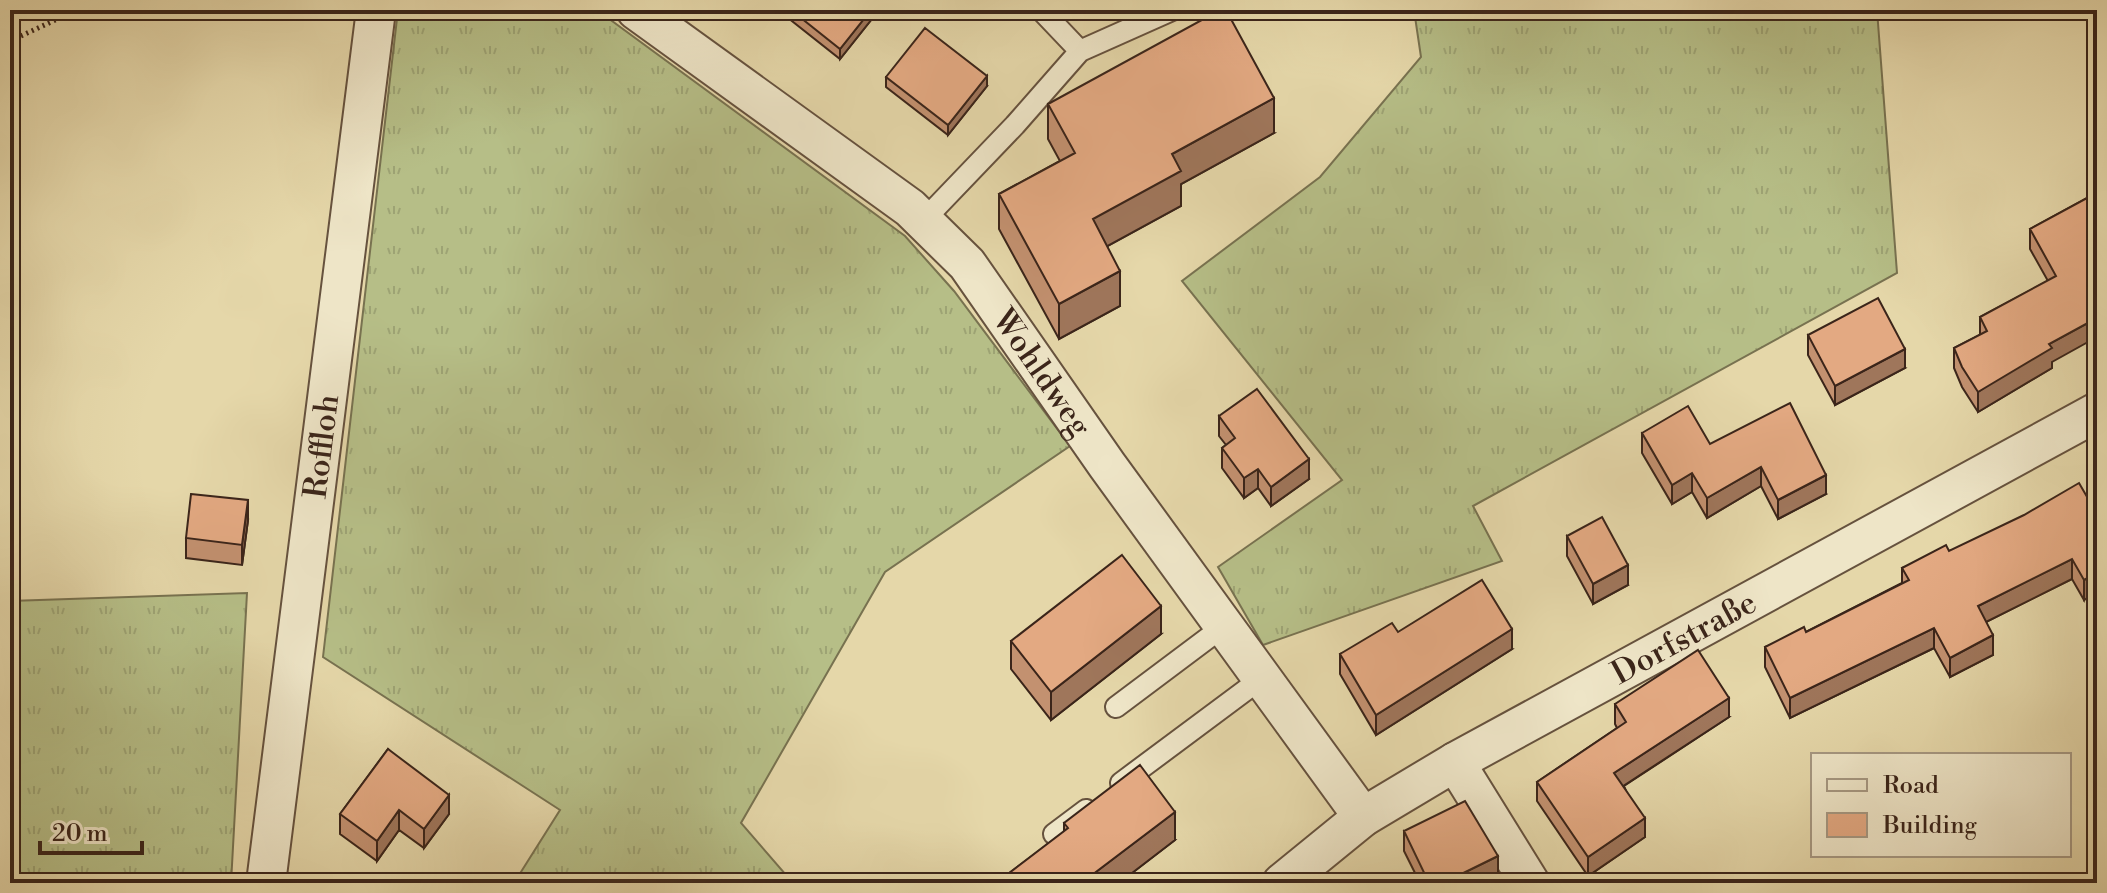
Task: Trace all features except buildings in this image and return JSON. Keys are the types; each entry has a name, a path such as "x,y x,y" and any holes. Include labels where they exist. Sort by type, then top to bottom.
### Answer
{"street":[{"name":"Roffloh","path":"266,883 376,10"},
{"name":"Wohldweg","path":"636,10 910,208 967,264 1107,465 1363,817"},
{"name":"Dorfstraße","path":"1282,883 1363,817 1455,762 2097,412"},
{"path":"1455,762 1530,883"}],"lane":[{"path":"1041,10 1080,51"},
{"path":"923,221 1015,125 1080,51 1172,10"},
{"path":"1116,707 1224,626"},
{"path":"1054,834 1262,678"}],"path":[{"path":"10,41 77,10"}],"green space":[{"path":"398,10 597,10 905,236 954,291 1070,446 885,572 741,823 793,883 514,883 560,810 323,657"},
{"path":"1414,10 1877,10 1897,273 1473,506 1502,561 1263,645 1218,567 1342,480 1182,281 1320,177 1421,57"},
{"path":"247,593 231,883 10,883 10,601"}]}
